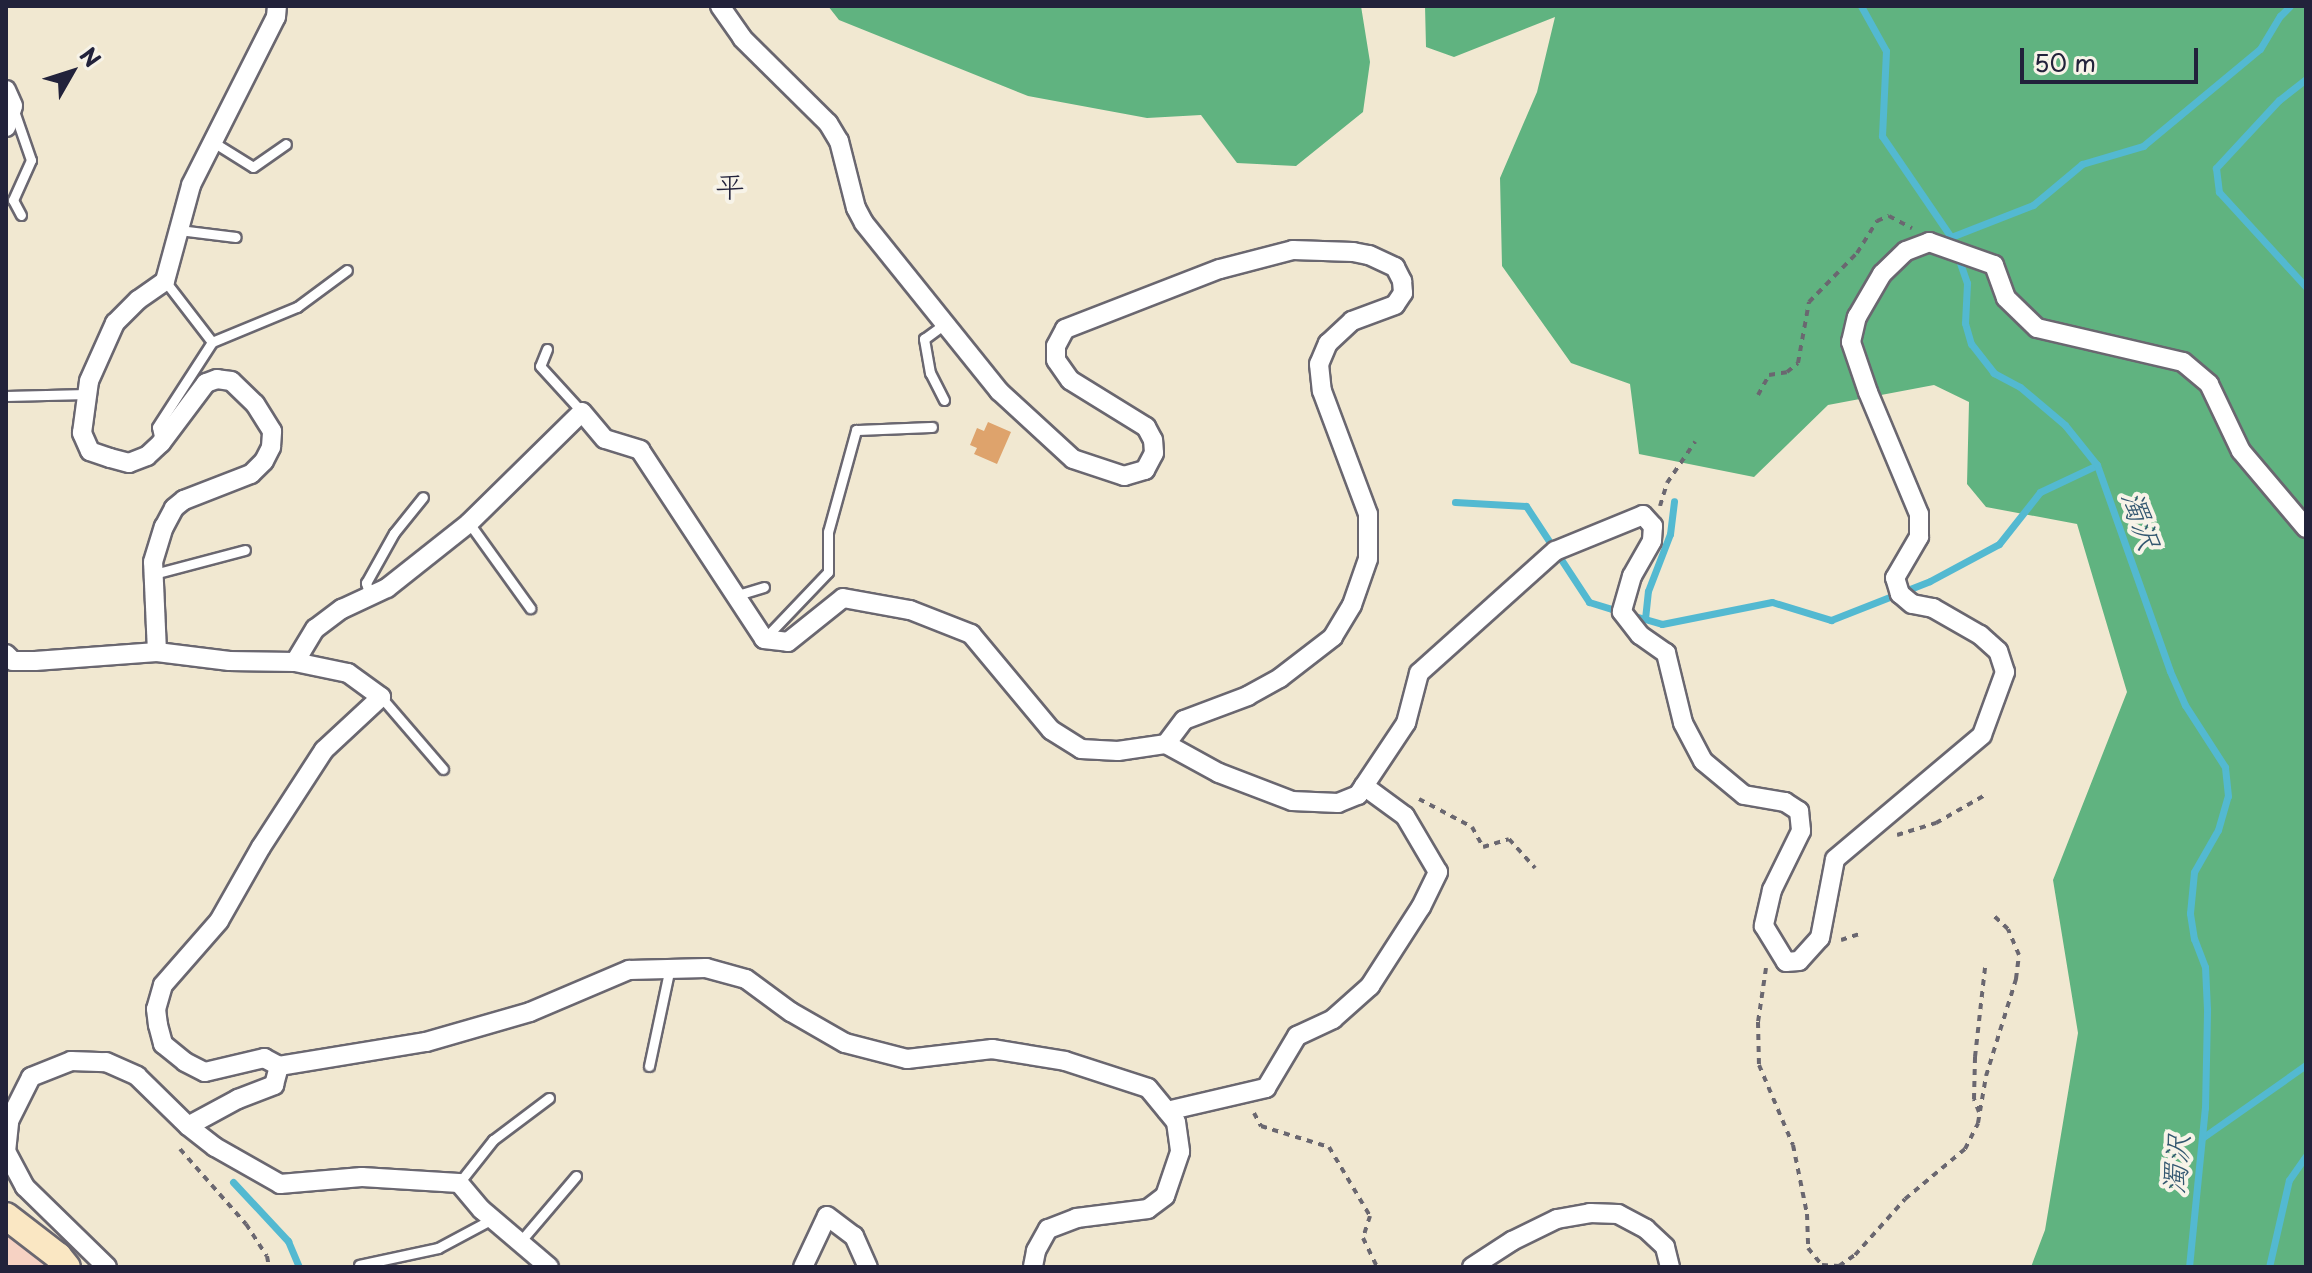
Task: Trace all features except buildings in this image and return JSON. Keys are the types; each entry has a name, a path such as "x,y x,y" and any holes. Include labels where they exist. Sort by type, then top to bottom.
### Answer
{"main road":[{"path":"6,1216 58,1256 67,1267"}],"street":[{"path":"157,652 154,574 160,539 174,508 184,500 251,474 264,461 271,447 272,431 255,404 231,381 217,379 206,383 161,443 147,456 129,463 90,451 82,433 89,381 115,323 138,300 165,281 191,185 276,17 277,6"},
{"path":"720,6 742,38 828,123 839,141 856,208 864,223 999,391 1073,459 1124,476 1145,470 1154,453 1153,440 1146,427 1095,399 1070,380 1056,360 1056,346 1065,329 1220,269 1293,250 1369,255 1395,267 1402,281 1403,293 1395,305 1352,321 1328,343 1319,364 1322,391 1368,514 1368,559 1352,605 1333,637 1280,678 1248,696 1184,720 1166,744"},
{"path":"6,127 9,98"},
{"path":"295,662 315,629 342,609 387,588 469,523 582,412 605,439 640,450 764,639 788,642 843,598 910,610 971,634 1051,730 1081,749 1118,751 1166,744 1219,773 1292,801 1338,803 1358,795 1406,723 1419,673 1555,551 1643,515 1653,526 1652,541 1632,576 1622,612 1640,635 1666,653 1683,723 1703,761 1744,795 1785,802 1799,811 1801,831 1772,890 1764,926 1786,962 1799,961 1820,938 1835,859 1982,735 2005,672 1998,651 1980,635 1933,608 1912,604 1900,594 1895,578 1919,537 1919,514 1868,392 1851,342 1857,317 1882,274 1906,251 1934,244 1994,265 2006,298 2037,328 2183,362 2209,384 2241,451 2306,528"},
{"path":"6,654 13,661 157,652 229,661 295,662 348,673 381,697 324,750 219,921 163,985 156,1009 163,1044 185,1062 205,1072 264,1058 279,1066 426,1042 530,1012 629,970 706,968 746,979 791,1012 845,1043 907,1059 992,1049 1065,1061 1148,1088 1176,1122 1180,1152 1165,1196 1148,1209 1077,1218 1048,1229 1036,1251 1033,1267"},
{"path":"1167,1111 1266,1088 1297,1036 1333,1019 1370,986 1421,907 1438,872 1405,816 1364,786"},
{"path":"107,1267 25,1187 6,1152 9,1121 31,1077 71,1061 106,1062 137,1076 188,1126 215,1147 280,1184 362,1177 459,1183 492,1219 549,1267"},
{"path":"188,1126 238,1099 274,1085 279,1066"},
{"path":"1472,1267 1512,1241 1557,1219 1590,1213 1618,1214 1646,1229 1665,1247 1670,1267"},
{"path":"803,1267 827,1216 854,1236 868,1267"}],"lane":[{"path":"9,98 31,160 13,200 21,215"},
{"path":"213,142 253,167 286,144"},
{"path":"179,230 236,237"},
{"path":"161,443 157,427 212,342 297,307 347,270"},
{"path":"165,281 212,342"},
{"path":"944,400 930,373 924,339 945,324"},
{"path":"547,349 540,366 582,412"},
{"path":"6,396 87,394"},
{"path":"764,639 828,572 828,532 856,430 932,427"},
{"path":"370,596 366,583 394,533 423,497"},
{"path":"469,523 530,608"},
{"path":"154,574 245,550"},
{"path":"727,586 741,594 764,587"},
{"path":"381,697 443,769"},
{"path":"649,1066 670,967"},
{"path":"459,1183 493,1140 549,1098"},
{"path":"519,1243 576,1176"},
{"path":"359,1265 438,1248 492,1219"}],"path":[{"path":"1758,395 1769,375 1787,372 1798,363 1809,302 1857,253 1877,221 1889,216 1918,231 1934,244"},
{"path":"1653,526 1667,483 1695,442"},
{"path":"1382,799 1409,794 1472,827 1483,847 1509,839 1535,868"},
{"path":"1868,831 1900,835 1936,823 1985,795"},
{"path":"1770,939 1758,1022 1759,1065 1793,1145 1807,1214 1808,1248 1822,1265 1839,1266 1855,1255 1905,1199 1965,1149 1979,1113 1986,1076 2016,979 2019,955 2008,929 1994,916"},
{"path":"1979,1113 1974,1099 1975,1057 1985,968"},
{"path":"1244,1093 1261,1126 1329,1147 1370,1216 1363,1238 1377,1267"},
{"path":"188,1126 179,1148 246,1224 267,1256 269,1267"}],"shaded area":[{"path":"6,1234 40,1253 49,1267 6,1267"}],"green space":[{"path":"828,6 1361,6 1370,62 1363,112 1296,166 1237,163 1201,115 1147,118 1028,96 839,20"},
{"path":"1425,6 2306,6 2306,1267 2031,1267 2045,1230 2078,1033 2053,880 2127,692 2077,524 1986,507 1967,484 1969,402 1934,385 1828,405 1754,477 1639,454 1630,384 1571,363 1502,266 1500,178 1537,92 1555,17 1454,57 1426,47"}],"waterway":[{"path":"1861,6 1886,51 1882,136 1951,237"},
{"name":"濁沢","path":"2189,1267 2205,1108 2207,1009 2205,967 2194,939 2190,913 2194,872 2218,830 2228,796 2225,767 2185,705 2170,671 2097,465 2065,425 2020,387 1994,373 1971,344 1965,323 1967,283 1951,237 2033,205 2082,164 2143,146 2260,49 2280,16 2290,6"},
{"path":"2306,79 2279,100 2216,168 2219,192 2306,287"},
{"path":"1631,615 1662,624 1772,602 1831,620 1930,581 1999,544 2040,492 2097,465"},
{"path":"1645,619 1648,591 1670,534 1674,501"},
{"path":"1455,502 1526,506 1589,602 1619,611"},
{"path":"2202,1138 2306,1065"},
{"path":"2269,1267 2289,1180 2306,1156"},
{"path":"233,1182 288,1241 299,1267"}],"district":[{"name":"平","path":"730,186"}]}
